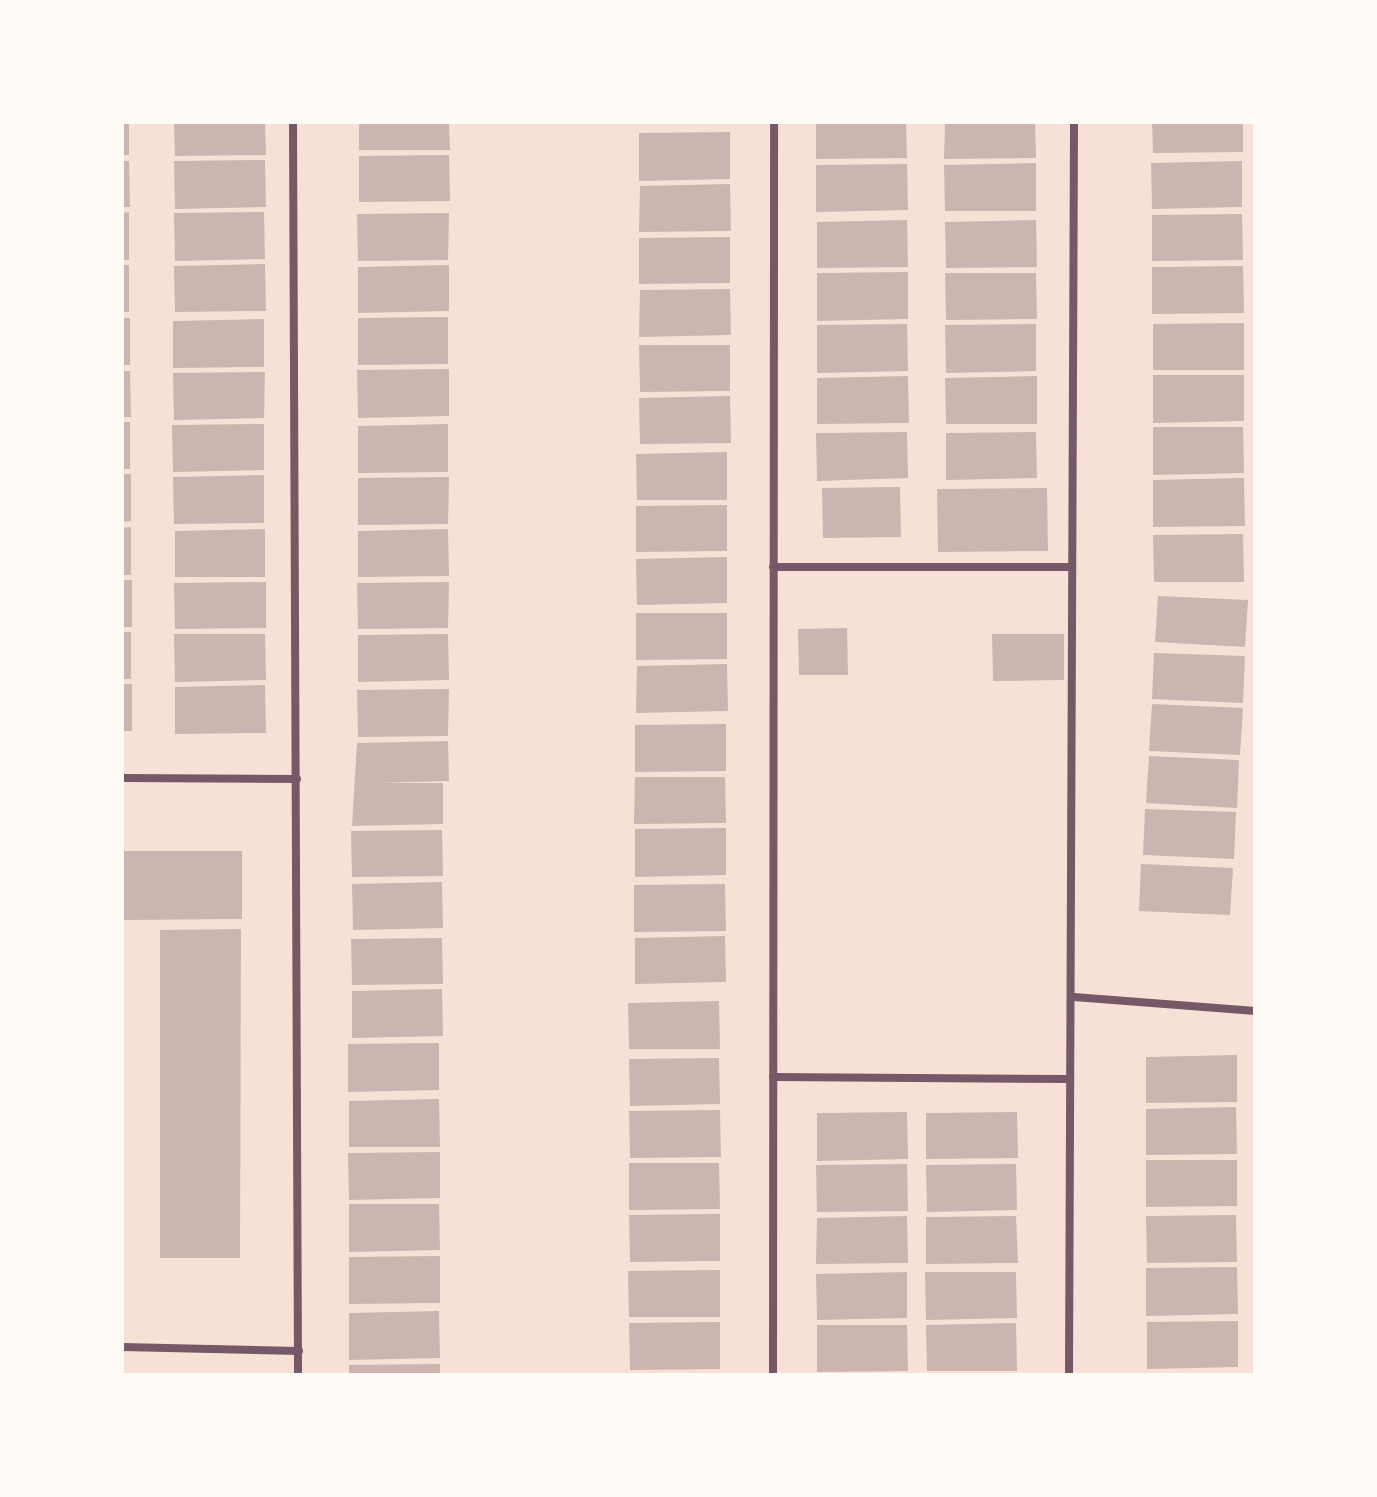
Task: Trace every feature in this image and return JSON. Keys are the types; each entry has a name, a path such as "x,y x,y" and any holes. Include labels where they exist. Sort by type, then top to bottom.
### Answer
{"street":[{"path":"293,122 298,1375"},
{"path":"773,1375 774,122"},
{"path":"1069,1375 1068,1079 1074,997 1071,567 1074,122"},
{"path":"773,567 1071,567"},
{"path":"122,778 297,779"},
{"path":"1074,997 1255,1011"},
{"path":"773,1077 1068,1079"},
{"path":"122,1347 299,1351"}],"building":[{"path":"122,122 129,122 129,155 122,155"},
{"path":"174,122 265,122 266,155 175,156"},
{"path":"359,122 449,122 450,150 359,150"},
{"path":"816,122 906,122 907,158 816,159"},
{"path":"945,122 1035,122 1036,158 944,159"},
{"path":"1152,122 1243,122 1243,152 1153,153"},
{"path":"730,132 730,179 639,181 639,133"},
{"path":"449,155 450,201 359,202 359,156"},
{"path":"265,160 266,207 175,209 174,161"},
{"path":"122,161 129,161 130,207 122,207"},
{"path":"1242,161 1242,207 1152,209 1151,163"},
{"path":"1036,163 1036,211 945,211 944,165"},
{"path":"907,164 908,210 816,212 816,165"},
{"path":"730,184 731,231 639,232 640,186"},
{"path":"129,212 129,260 122,260 122,213"},
{"path":"264,212 265,259 175,261 174,213"},
{"path":"449,213 448,260 358,261 357,214"},
{"path":"1242,214 1243,260 1152,261 1152,215"},
{"path":"907,220 908,267 817,268 817,222"},
{"path":"1036,220 1037,267 946,268 945,222"},
{"path":"730,237 730,283 639,284 639,238"},
{"path":"265,264 266,311 175,312 174,266"},
{"path":"122,265 129,265 129,312 122,312"},
{"path":"449,265 449,311 358,313 358,267"},
{"path":"1243,266 1244,313 1152,314 1152,267"},
{"path":"908,272 908,319 817,321 817,273"},
{"path":"945,273 1036,273 1037,319 946,320"},
{"path":"730,289 731,335 639,337 640,290"},
{"path":"448,317 448,364 358,365 358,318"},
{"path":"122,318 130,318 130,365 122,365"},
{"path":"264,319 264,367 173,368 173,321"},
{"path":"1244,323 1244,370 1153,370 1153,324"},
{"path":"907,324 908,371 817,373 817,325"},
{"path":"1036,324 1036,371 946,373 945,325"},
{"path":"639,345 730,345 730,391 640,392"},
{"path":"449,369 449,416 358,418 357,370"},
{"path":"122,371 130,371 131,417 122,417"},
{"path":"265,372 264,418 174,420 173,373"},
{"path":"1153,375 1244,375 1244,421 1153,423"},
{"path":"908,376 909,423 817,424 817,378"},
{"path":"1037,376 1037,424 946,424 945,378"},
{"path":"730,396 731,443 640,444 639,398"},
{"path":"122,422 130,422 130,469 122,469"},
{"path":"264,424 264,470 173,472 172,425"},
{"path":"448,424 448,472 358,473 358,426"},
{"path":"1153,427 1243,427 1244,473 1153,475"},
{"path":"907,432 908,478 817,481 816,433"},
{"path":"1036,432 1037,478 946,480 946,433"},
{"path":"727,452 727,500 637,500 636,454"},
{"path":"122,474 131,474 131,521 122,522"},
{"path":"264,475 264,523 174,524 173,477"},
{"path":"449,477 448,524 358,525 358,478"},
{"path":"1244,478 1245,526 1153,527 1153,480"},
{"path":"900,487 901,537 823,538 822,488"},
{"path":"1047,488 1048,551 938,552 937,489"},
{"path":"727,505 727,551 636,552 636,506"},
{"path":"131,527 131,575 122,575 122,528"},
{"path":"265,529 265,577 175,577 175,531"},
{"path":"448,529 449,576 358,577 358,531"},
{"path":"1243,534 1244,582 1154,582 1153,535"},
{"path":"727,557 727,603 637,605 636,559"},
{"path":"122,580 132,580 132,627 122,627"},
{"path":"266,582 266,628 175,629 174,583"},
{"path":"449,582 448,628 358,629 357,583"},
{"path":"1158,596 1248,600 1245,647 1155,642"},
{"path":"636,613 727,613 727,659 636,660"},
{"path":"847,628 848,675 799,675 798,629"},
{"path":"122,632 131,632 131,679 122,679"},
{"path":"174,634 265,634 266,680 175,682"},
{"path":"448,634 449,680 358,682 358,635"},
{"path":"992,634 1064,634 1064,680 993,681"},
{"path":"1154,653 1245,656 1243,703 1152,699"},
{"path":"727,664 728,711 636,713 637,666"},
{"path":"122,684 132,684 132,731 122,731"},
{"path":"265,685 266,733 175,734 175,687"},
{"path":"449,689 448,736 358,737 357,690"},
{"path":"1152,704 1243,708 1240,755 1149,751"},
{"path":"726,724 726,771 635,772 635,725"},
{"path":"448,741 449,781 378,783 443,783 443,824 352,826 357,743"},
{"path":"1149,756 1239,760 1237,808 1146,803"},
{"path":"635,777 725,777 726,823 634,824"},
{"path":"1145,809 1236,812 1234,859 1143,855"},
{"path":"726,828 726,875 635,877 635,829"},
{"path":"442,830 443,876 352,877 351,831"},
{"path":"122,851 242,851 242,919 122,920"},
{"path":"1141,864 1233,868 1230,915 1139,911"},
{"path":"442,882 443,928 353,930 352,884"},
{"path":"725,884 726,931 634,932 634,885"},
{"path":"241,929 240,1258 160,1258 160,930"},
{"path":"725,936 726,982 635,984 635,938"},
{"path":"442,938 443,984 352,985 351,939"},
{"path":"442,989 443,1036 352,1038 352,991"},
{"path":"719,1001 720,1049 629,1049 628,1003"},
{"path":"439,1043 439,1090 348,1092 348,1044"},
{"path":"1237,1055 1237,1102 1146,1103 1146,1057"},
{"path":"719,1058 720,1104 630,1106 629,1059"},
{"path":"439,1099 440,1147 349,1147 349,1101"},
{"path":"1236,1107 1237,1154 1146,1155 1146,1109"},
{"path":"720,1110 721,1157 630,1158 629,1111"},
{"path":"907,1112 908,1159 817,1161 817,1113"},
{"path":"1017,1112 1018,1158 926,1159 926,1113"},
{"path":"440,1152 440,1198 349,1200 348,1153"},
{"path":"1146,1160 1237,1160 1237,1206 1146,1207"},
{"path":"629,1163 719,1163 720,1209 629,1210"},
{"path":"907,1164 908,1211 817,1212 816,1165"},
{"path":"1016,1164 1017,1210 927,1212 926,1165"},
{"path":"349,1204 439,1204 440,1250 349,1252"},
{"path":"720,1214 720,1261 630,1262 629,1215"},
{"path":"1236,1215 1237,1262 1147,1263 1146,1216"},
{"path":"907,1216 908,1263 816,1264 817,1218"},
{"path":"1016,1216 1018,1263 926,1264 926,1217"},
{"path":"440,1256 440,1303 349,1304 349,1257"},
{"path":"1237,1267 1238,1314 1146,1316 1146,1268"},
{"path":"720,1270 720,1317 629,1317 628,1271"},
{"path":"907,1272 907,1318 817,1320 816,1274"},
{"path":"925,1272 1016,1272 1017,1318 926,1320"},
{"path":"439,1311 440,1358 349,1360 349,1313"},
{"path":"1238,1321 1238,1367 1147,1369 1147,1322"},
{"path":"720,1322 720,1369 630,1370 629,1323"},
{"path":"1016,1323 1017,1371 927,1371 926,1325"},
{"path":"817,1325 907,1325 908,1371 817,1372"},
{"path":"440,1364 440,1375 349,1375 349,1365"}]}
